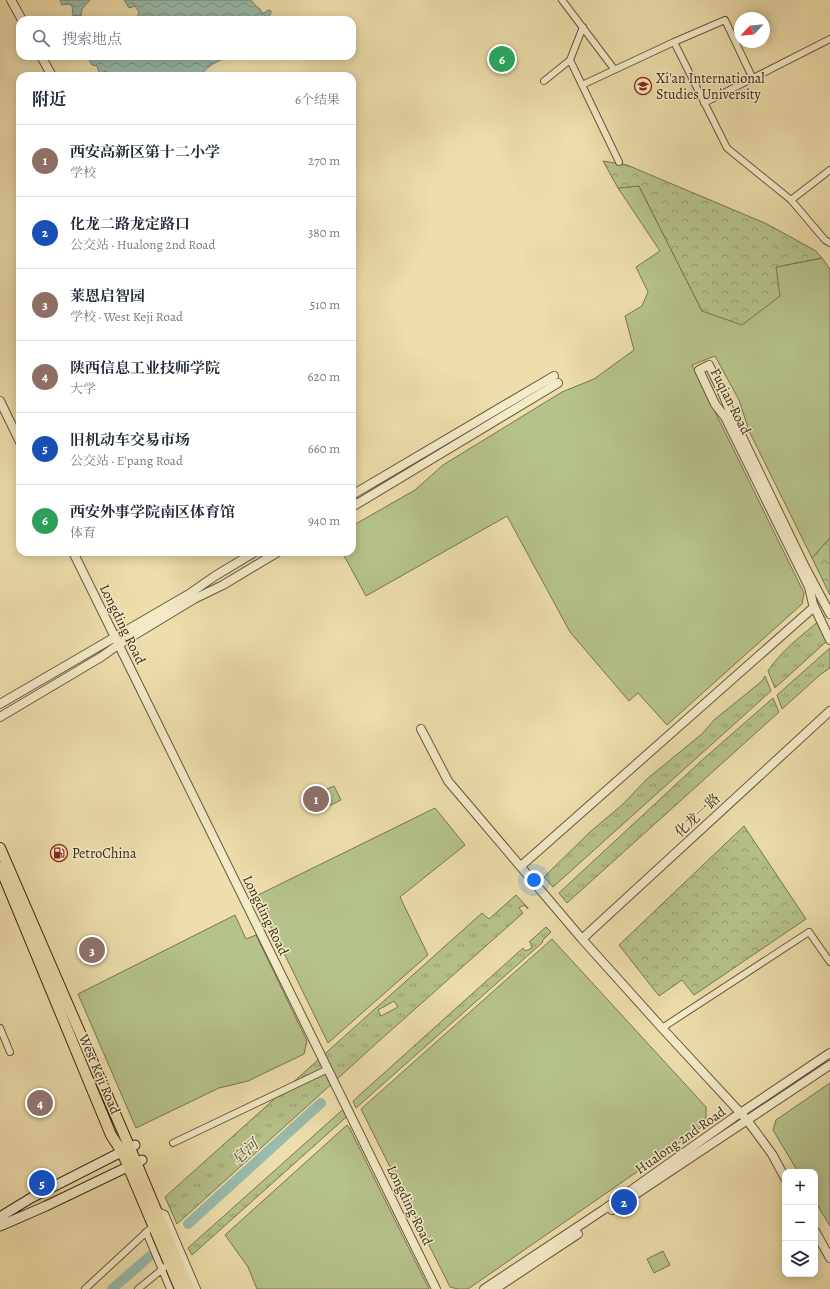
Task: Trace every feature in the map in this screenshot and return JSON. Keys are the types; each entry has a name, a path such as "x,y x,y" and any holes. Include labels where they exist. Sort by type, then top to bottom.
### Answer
{"main road":[{"name":"West Keji Road","path":"0,848 188,1289"},
{"name":"West Keji Road","path":"0,867 111,1135 129,1148"},
{"path":"0,1216 31,1198 129,1148"},
{"name":"West Keji Road","path":"135,1163 150,1229 165,1266 180,1289"},
{"path":"0,1226 46,1206 135,1163"}],"street":[{"path":"10,0 20,16"},
{"path":"562,0 614,69"},
{"path":"582,85 614,69 725,20 753,79"},
{"path":"544,81 570,60 583,27"},
{"path":"704,103 830,40"},
{"path":"674,42 728,148 791,200 825,240 830,243"},
{"path":"43,60 50,72"},
{"path":"570,60 619,162"},
{"path":"791,200 830,170"},
{"name":"Fuqian Road","path":"830,614 804,565 737,428 724,394 709,365 699,370 715,404 725,416 809,587 814,606 830,640"},
{"path":"356,493 556,379 356,504"},
{"path":"0,401 16,434"},
{"name":"Longding Road","path":"75,556 436,1289"},
{"path":"0,717 101,657 117,641 215,576 248,556"},
{"path":"0,704 194,599 223,585 271,556"},
{"path":"521,866 814,606"},
{"name":"化龙一路","path":"582,939 830,711"},
{"path":"420,729 448,781 582,939 748,1120 772,1154 782,1172"},
{"path":"662,1028 809,932 830,962"},
{"path":"0,1028 10,1052"},
{"name":"Hualong 2nd Road","path":"484,1289 603,1210 741,1113 830,1053"},
{"name":"Hualong 2nd Road","path":"495,1289 830,1065"},
{"path":"173,1143 328,1069"},
{"name":"West Keji Road","path":"155,1209 165,1214 197,1289"},
{"path":"85,1289 150,1229"},
{"path":"818,1236 830,1258"},
{"path":"138,1289 165,1266"},
{"name":"West Keji Road","path":"165,1266 170,1289"}],"green space":[{"path":"603,161 627,165 767,224 816,251 822,258 776,267 780,296 742,325 702,311 639,186 618,188"},
{"path":"639,186 702,311 776,267 822,258 830,269 830,538 812,558 749,431 739,400 715,356 692,365 804,593 802,604 667,725 638,693 629,701 570,632 507,516 366,596 344,556 356,556 356,524 415,490 443,465 562,392 594,379 634,350 625,316 642,306 648,292 636,267 660,251 618,188"},
{"path":"830,538 830,595 812,558"},
{"path":"819,621 828,640 775,688 768,671 785,650"},
{"path":"830,648 830,668 821,674 782,709 777,695"},
{"path":"765,676 771,691 553,887 544,877 590,832 622,805 647,779 703,733 714,720 762,681"},
{"path":"773,698 779,712 567,903 559,893 700,762"},
{"path":"334,786 341,800 317,812 309,797"},
{"path":"435,808 465,845 400,897 428,955 328,1043 256,896"},
{"path":"744,826 806,919 694,995 682,980 659,996 619,945"},
{"path":"516,895 528,908 524,905 519,908 523,913 177,1224 165,1197 482,913 489,919","holes":["394,1001 398,1007 381,1016 378,1010"]},
{"path":"235,915 246,939 256,935 307,1041 304,1054 248,1081 219,1088 136,1128 78,994"},
{"path":"546,927 551,932 542,941 543,942 356,1108 353,1101 523,948 525,951 532,948 529,942"},
{"path":"552,939 706,1107 706,1124 468,1289 450,1287 361,1109"},
{"path":"830,1083 830,1226 818,1206 818,1169 796,1169 773,1130 776,1120"},
{"path":"349,1104 353,1111 192,1255 188,1248"},
{"path":"347,1125 429,1289 257,1289 248,1267 225,1235"},
{"path":"663,1251 670,1265 654,1273 647,1259"}],"water":[{"path":"60,0 90,0 82,9 81,16 73,16 72,6 69,4 62,5"},
{"path":"124,0 251,0 262,13 268,10 271,11 271,13 269,16 138,16 139,12 135,6 129,8"},
{"path":"89,60 221,60 209,66 203,72 99,72 97,66 92,65"}],"waterway":[{"name":"皂河","path":"188,1224 321,1103"},
{"name":"皂河","path":"112,1289 150,1256"}],"place":[{"name":"西安外事学院南区体育馆","path":"502,59"},
{"name":"Xi'an International Studies University","path":"643,86"},
{"name":"西安高新区第十二小学","path":"316,799"},
{"name":"PetroChina","path":"59,853"},
{"name":"莱恩启智园","path":"92,950"},
{"name":"陕西信息工业技师学院","path":"40,1103"},
{"name":"旧机动车交易市场","path":"42,1183"},
{"name":"化龙二路龙定路口","path":"624,1202"}]}
